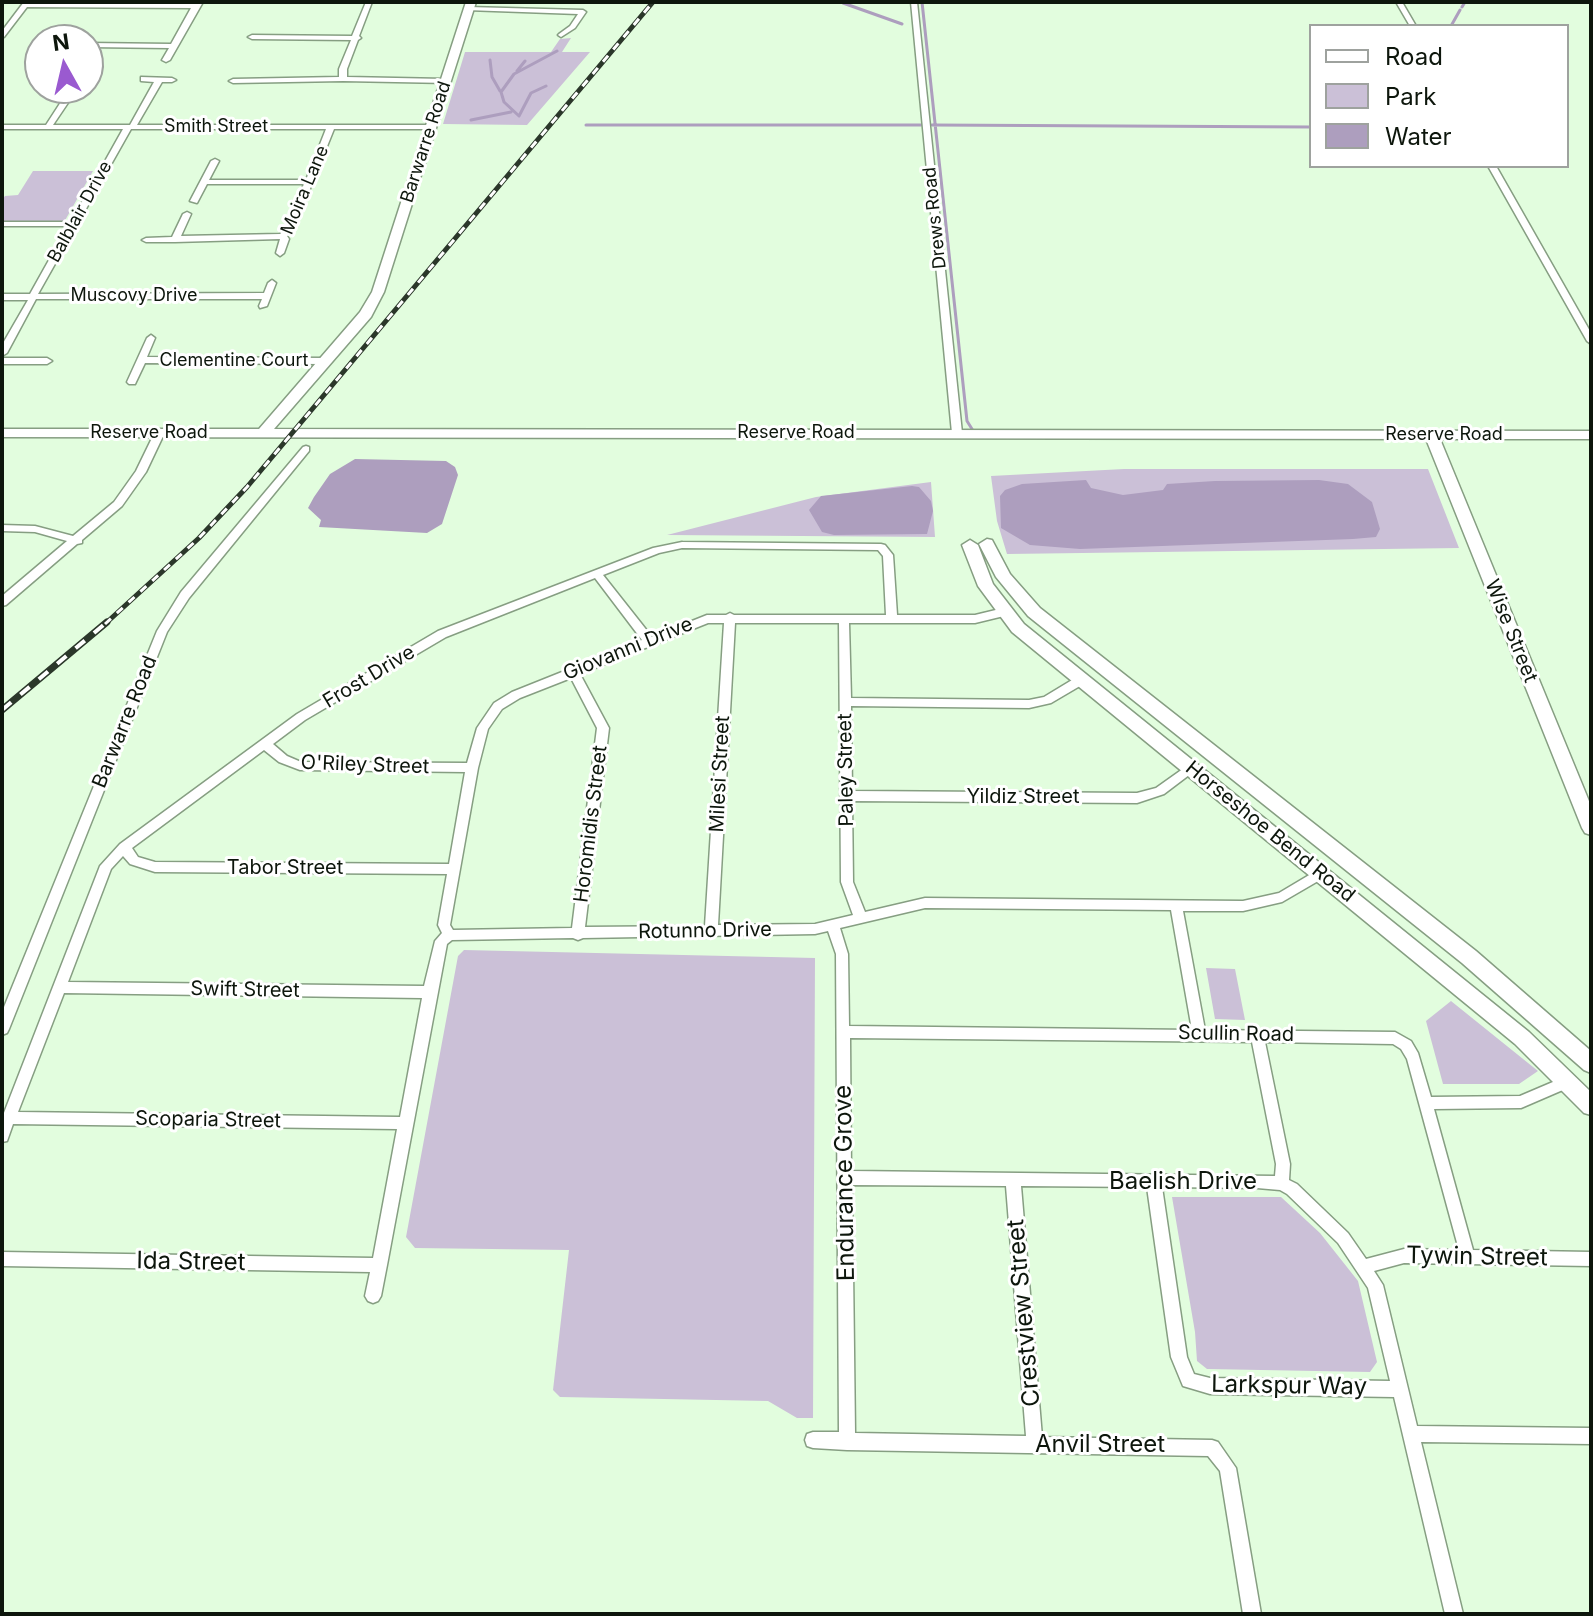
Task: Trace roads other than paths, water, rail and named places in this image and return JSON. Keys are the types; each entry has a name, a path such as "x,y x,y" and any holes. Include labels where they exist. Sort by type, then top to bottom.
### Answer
{"street":[{"path":"343,79 343,69 369,2"},
{"name":"Drews Road","path":"914,2 957,433"},
{"path":"1399,2 1412,24"},
{"path":"2,36 26,4 198,4 166,60"},
{"path":"470,6 584,12 573,27 561,35"},
{"name":"Barwarre Road","path":"264,432 366,314 378,292 470,6"},
{"path":"252,37 357,38"},
{"path":"104,45 174,46"},
{"path":"144,79 172,80"},
{"name":"Balblair Drive","path":"2,353 73,224 159,80"},
{"path":"233,81 445,81"},
{"path":"48,127 63,104"},
{"name":"Smith Street","path":"2,127 431,127"},
{"name":"Moira Lane","path":"280,253 285,239 282,236 289,231 331,127"},
{"path":"194,201 215,161"},
{"path":"1493,168 1591,341"},
{"path":"204,182 309,182"},
{"path":"175,240 187,214"},
{"path":"2,224 73,224"},
{"path":"146,240 282,236"},
{"name":"Muscovy Drive","path":"2,297 265,301 272,283"},
{"name":"Clementine Court","path":"132,382 151,338"},
{"name":"Clementine Court","path":"142,360 325,361"},
{"path":"2,361 47,361"},
{"name":"Reserve Road","path":"2,433 1591,435"},
{"path":"2,602 78,541 132,486 159,434"},
{"name":"Wise Street","path":"1431,435 1591,828"},
{"name":"Barwarre Road","path":"2,1029 162,631 185,595 306,449"},
{"path":"2,528 35,529 78,541"},
{"name":"Frost Drive","path":"2,1136 102,874 124,847 301,717 451,629 678,545 879,546 888,555 892,619"},
{"name":"Horseshoe Bend Road","path":"1591,1064 1507,988 1025,604 978,545 986,586 1018,628 1522,1038 1591,1106"},
{"path":"596,573 648,640"},
{"path":"1004,612 1025,604"},
{"name":"Giovanni Drive","path":"449,935 444,925 472,768 483,728 498,706 573,671 696,621 730,617 975,619 1004,612"},
{"name":"Milesi Street","path":"711,931 730,617"},
{"name":"Paley Street","path":"844,618 847,886 861,918"},
{"path":"845,702 1029,704 1047,700 1102,668"},
{"name":"Horomidis Street","path":"573,671 603,728 578,935"},
{"name":"O'Riley Street","path":"265,744 283,759 300,766 472,768"},
{"name":"Yildiz Street","path":"847,796 1137,798 1160,791 1191,769"},
{"name":"Tabor Street","path":"124,847 134,861 155,867 453,869"},
{"path":"1321,873 1342,858"},
{"name":"Rotunno Drive","path":"449,935 578,935 833,926 925,903 1243,906 1267,902 1290,893 1321,873"},
{"path":"1176,905 1199,1034"},
{"name":"Endurance Grove","path":"833,926 842,954 847,1442"},
{"path":"373,1296 441,941 449,935"},
{"name":"Swift Street","path":"59,987 432,992"},
{"name":"Scullin Road","path":"843,1032 1376,1035 1398,1039 1412,1054 1468,1257"},
{"path":"1257,1035 1283,1164 1282,1183"},
{"path":"1426,1103 1521,1102 1567,1082"},
{"name":"Scoparia Street","path":"9,1118 406,1123"},
{"name":"Baelish Drive","path":"845,1178 1282,1183 1297,1192 1328,1220 1365,1266 1377,1292 1454,1614"},
{"name":"Crestview Street","path":"1013,1181 1035,1445"},
{"name":"Larkspur Way","path":"1154,1182 1179,1357 1189,1380 1210,1386 1400,1389"},
{"name":"Tywin Street","path":"1365,1266 1399,1256 1591,1259"},
{"name":"Ida Street","path":"2,1259 380,1265"},
{"path":"1411,1434 1591,1436"},
{"name":"Anvil Street","path":"813,1440 1201,1446 1217,1452 1228,1468 1252,1614"}],"water":[{"path":"355,459 446,461 455,467 458,475 442,524 427,533 319,527 321,520 308,508 330,474"},
{"path":"1086,480 1091,488 1123,495 1163,490 1167,484 1215,481 1319,480 1348,484 1372,502 1380,529 1376,537 1353,539 1080,549 1030,545 1001,528 1000,496 1005,490 1022,484"},
{"path":"919,487 931,501 933,511 927,534 834,535 822,532 809,510 821,496"}],"waterway":[{"path":"922,2 935,125"},
{"path":"1462,7 1465,2"},
{"path":"843,3 902,24"},
{"path":"1452,24 1460,10"},
{"path":"546,86 531,93 519,116 504,102 501,92 514,74 557,51"},
{"path":"490,60 492,77 500,91"},
{"path":"517,71 525,61"},
{"path":"471,120 511,112"},
{"path":"586,125 921,125"},
{"path":"935,125 1309,127"},
{"path":"935,125 967,421 972,429"}],"railway":[{"path":"105,624 199,538 247,487 653,2"},
{"path":"2,710 107,622"}]}
